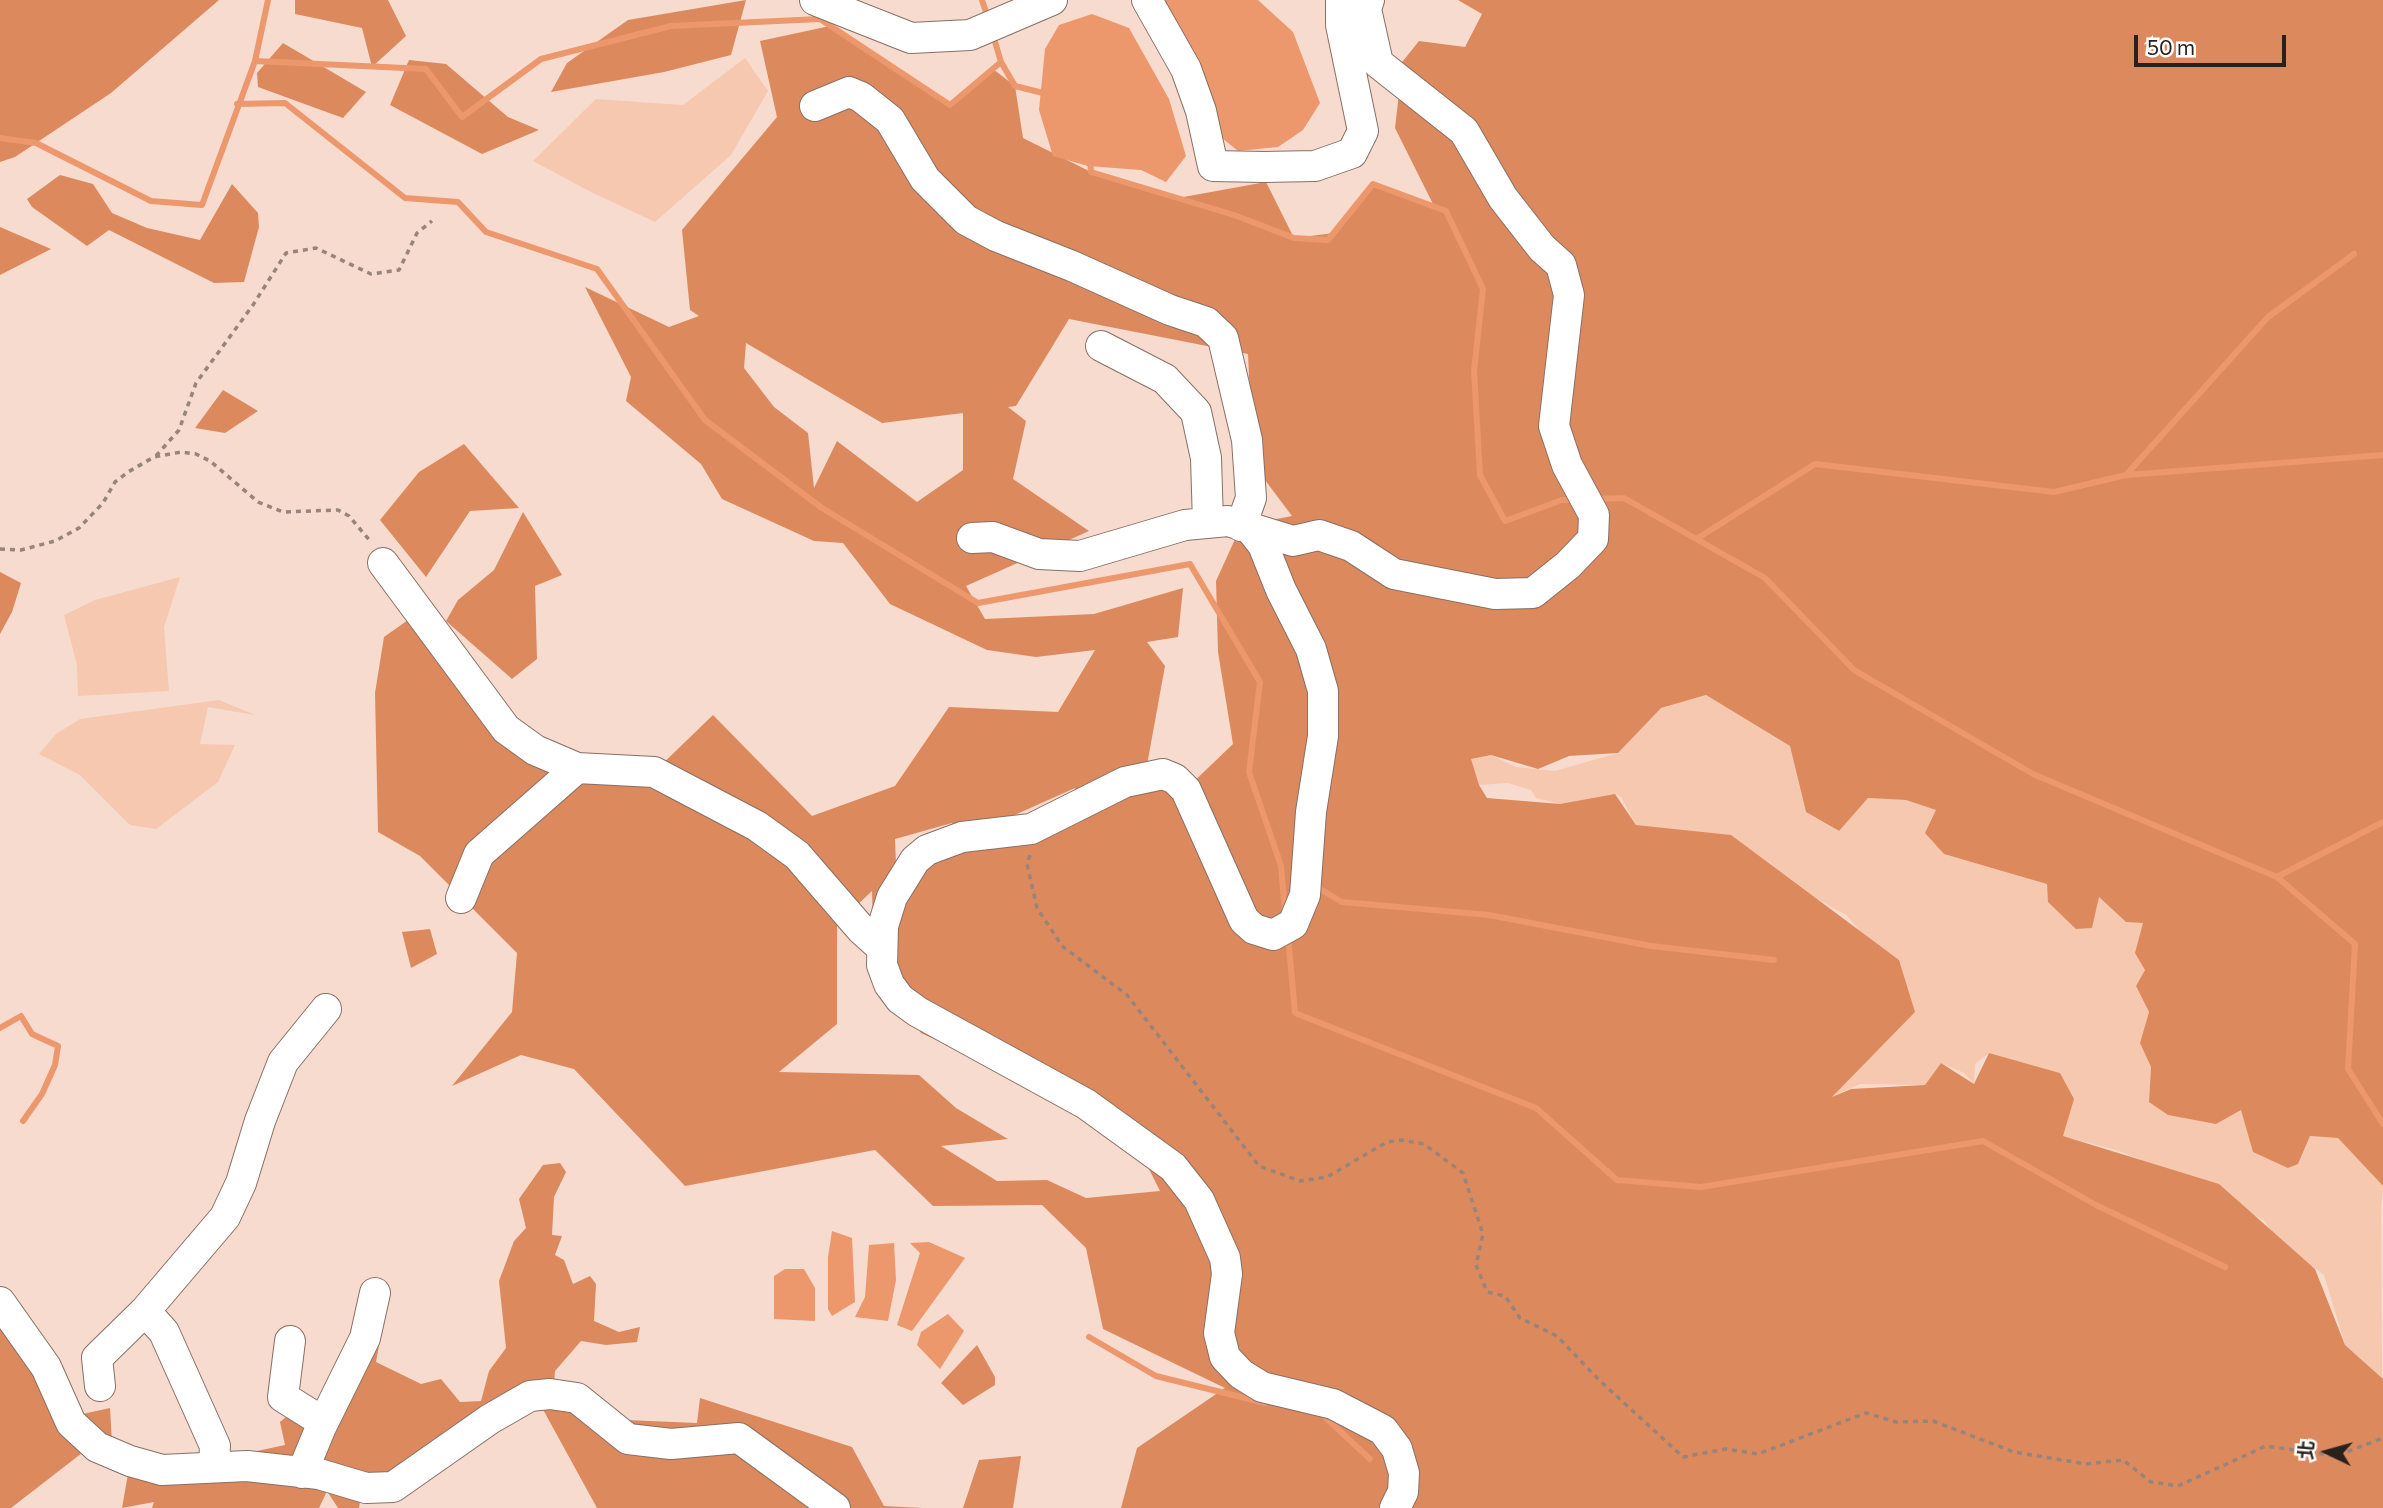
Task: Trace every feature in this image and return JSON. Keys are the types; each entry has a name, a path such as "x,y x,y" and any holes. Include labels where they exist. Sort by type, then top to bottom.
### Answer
{"street":[{"path":"815,0 911,38 970,35 1052,0"},
{"path":"1147,0 1186,69 1201,111 1213,166 1264,167 1315,166 1352,153 1363,131 1341,25 1341,0"},
{"path":"972,538 993,537 1039,554 1080,556 1185,525 1228,521 1293,541 1319,536 1351,546 1394,573 1495,594 1533,593 1568,565 1593,539 1594,515 1567,465 1554,426 1569,295 1561,265 1542,248 1503,198 1464,131 1378,63 1366,9 1369,0"},
{"path":"815,106 849,92 861,97 890,120 925,180 966,220 996,236 1170,310 1206,322 1223,338 1247,440 1251,498 1246,528"},
{"path":"1101,346 1165,379 1196,412 1206,458 1208,523"},
{"path":"1246,528 1264,545 1280,590 1311,649 1325,708 1311,812 1305,895 1293,924 1273,935 1254,929 1244,920 1186,790 1175,779 1163,774 1125,782 1037,827 962,837 941,844 915,860 892,897 881,947 882,965 889,984 900,999 918,1012 1086,1104 1173,1167 1199,1200 1225,1258 1226,1281 1219,1334 1225,1357 1255,1384 1282,1394 1334,1404 1383,1430 1395,1443 1404,1473 1403,1492 1395,1508"},
{"path":"383,563 506,729 535,750 578,768 654,772 757,825 797,855 861,929 881,947"},
{"path":"461,898 479,854 578,768"},
{"path":"100,1386 97,1358 145,1311 166,1271 225,1217 241,1183 260,1121 283,1062 326,1009"},
{"path":"302,1473 323,1422 365,1338 375,1293"},
{"path":"0,1302 46,1367 71,1423 97,1447 130,1461 162,1470 195,1471 214,1466 302,1473 366,1488 393,1487 490,1419 530,1396 551,1394 577,1398 628,1439 671,1444 739,1438 835,1508"},
{"path":"145,1311 164,1332 215,1446 214,1466"},
{"path":"290,1341 283,1398 323,1422"}],"path":[{"path":"0,549 22,550 44,544 79,528 103,503 115,482 155,457 178,430 196,383 253,305 286,253 316,248 371,274 399,270 417,233 432,221"},
{"path":"155,457 181,452 196,454 258,502 283,512 338,510 349,516 366,533 383,563"},
{"path":"1037,827 1027,864 1037,908 1062,946 1127,995 1259,1166 1300,1181 1327,1177 1387,1142 1401,1140 1424,1144 1463,1173 1483,1234 1476,1265 1487,1292 1505,1296 1520,1318 1556,1336 1598,1380 1683,1457 1726,1449 1758,1454 1866,1413 1896,1422 1933,1420 2014,1452 2086,1464 2123,1460 2151,1482 2178,1486 2266,1446 2336,1456 2383,1438"}],"shaded area":[{"path":"0,0 219,0 111,93 15,157 0,162"},
{"path":"295,0 388,0 406,36 372,67 362,28 295,14"},
{"path":"746,0 731,55 664,72 551,92 567,63 628,20"},
{"path":"1158,0 1258,0 1293,32 1320,103 1303,130 1278,147 1238,151 1216,133"},
{"path":"1458,0 2383,0 2383,1186 2338,1138 2310,1136 2298,1164 2288,1168 2253,1152 2241,1110 2216,1124 2168,1115 2149,1102 2151,1067 2140,1043 2149,1012 2136,986 2145,970 2135,953 2143,923 2126,922 2099,897 2092,928 2076,929 2048,902 2047,884 1944,854 1925,833 1936,810 1906,800 1868,798 1839,831 1806,812 1790,746 1706,695 1661,708 1618,753 1569,756 1538,769 1491,755 1471,759 1479,785 1487,798 1560,804 1615,794 1636,825 1731,835 1899,960 1915,1012 1832,1097 1851,1089 1925,1085 1941,1063 1974,1084 1989,1053 2060,1073 2074,1099 2063,1136 2219,1184 2315,1269 2345,1345 2383,1379 2383,1508 1121,1508 1137,1448 1225,1388 1103,1329 1086,1248 1042,1205 933,1206 875,1150 685,1186 574,1069 521,1055 452,1086 512,1012 517,953 420,856 378,832 375,693 384,637 418,613 535,750 654,772 713,715 812,816 895,786 949,707 1058,712 1095,650 1036,657 987,650 890,604 843,543 814,541 722,499 701,464 626,401 631,377 585,287 669,327 699,316 690,310 682,230 777,117 760,41 830,26 950,105 993,69 1015,86 1023,138 1091,172 1178,198 1266,182 1294,238 1334,233 1373,184 1434,206 1395,128 1401,76 1395,71 1419,41 1465,47 1482,14","holes":["1069,319 1248,354 1253,464 1292,516 1241,526 1216,581 1218,652 1233,744 1186,789 1145,776 1165,666 1147,642 1178,637 1183,588 1094,614 985,619 966,586 1089,531 1013,479 1026,421 1008,407 1016,406","746,343 882,423 963,413 963,470 917,502 837,441 814,488 808,433 774,407 744,368","1075,788 1082,821 1034,844 1008,818","952,823 957,852 896,866 895,839","872,891 874,966 921,1033 1128,1127 1160,1191 1086,1198 1047,1180 997,1181 941,1146 1008,1139 956,1108 919,1075 779,1072 837,1024 837,924"]},
{"path":"1092,14 1129,28 1169,99 1186,156 1166,182 1141,170 1088,166 1053,156 1039,110 1045,49 1059,25"},
{"path":"283,43 366,92 343,118 258,87 257,73"},
{"path":"745,58 768,91 731,155 655,222 533,161 596,99 683,105"},
{"path":"409,60 446,64 508,117 539,130 482,154 390,105"},
{"path":"60,175 93,184 112,213 147,228 200,240 232,184 258,213 259,227 244,282 214,283 109,230 87,246 32,207 27,199"},
{"path":"0,227 51,249 0,275"},
{"path":"223,390 258,411 225,433 195,428"},
{"path":"464,444 519,508 470,511 426,577 380,520 419,472"},
{"path":"523,512 562,575 535,586 537,659 512,679 446,621 458,600 494,570"},
{"path":"0,572 21,583 12,612 0,634"},
{"path":"180,577 164,627 169,691 78,696 77,665 64,615 95,600"},
{"path":"1706,695 1790,746 1806,812 1838,831 1868,798 1906,800 1937,810 1944,854 2099,897 2126,922 2144,923 2136,953 2145,970 2136,986 2149,1012 2140,1043 2151,1067 2149,1102 2241,1110 2298,1164 2310,1136 2338,1138 2383,1186 2383,1508 2363,1404 2324,1275 2275,1238 2265,1221 2183,1177 2116,1150 2062,1136 2060,1073 1989,1053 1975,1064 1974,1084 1964,1073 1941,1063 1925,1085 1860,1084 1820,1102 1903,980 1846,915 1774,875 1636,825 1621,797 1616,794 1583,810 1536,798 1531,790 1508,783 1479,785 1467,772 1471,759 1491,755 1516,767 1555,771 1618,753 1634,731 1661,708"},
{"path":"219,700 255,715 208,707 200,744 235,745 218,782 156,829 130,825 80,775 39,754 56,734 80,719"},
{"path":"430,929 437,954 411,968 402,932"},
{"path":"560,1163 566,1172 554,1197 552,1235 562,1236 555,1255 564,1260 573,1284 590,1276 596,1284 594,1321 619,1332 640,1327 637,1342 606,1345 581,1341 555,1371 554,1386 626,1420 697,1423 700,1398 852,1447 884,1506 922,1508 597,1508 540,1404 361,1495 359,1508 338,1508 327,1491 319,1508 152,1508 154,1502 122,1508 128,1474 82,1453 11,1508 0,1508 0,1297 78,1415 110,1408 112,1443 146,1466 243,1454 285,1445 280,1422 292,1412 312,1435 387,1301 376,1362 421,1384 441,1379 460,1402 481,1401 489,1371 506,1348 499,1281 514,1241 526,1228 519,1199 543,1165"},
{"path":"832,1231 852,1238 855,1302 832,1316 828,1309 828,1257"},
{"path":"929,1242 965,1258 912,1331 897,1325 920,1253 910,1243"},
{"path":"894,1243 896,1280 888,1321 855,1317 865,1297 869,1245"},
{"path":"785,1269 804,1269 815,1288 815,1321 774,1319 774,1276"},
{"path":"948,1314 964,1331 940,1369 917,1345 921,1332"},
{"path":"977,1345 995,1377 995,1385 963,1405 941,1383"},
{"path":"1021,1456 1013,1508 963,1508 979,1460"}],"waterway":[{"path":"0,138 36,143 151,201 202,205 255,61 268,0"},
{"path":"982,0 988,18"},
{"path":"255,61 426,69 462,117 541,59 671,26 820,19 950,105 1001,62 993,35"},
{"path":"1001,62 1015,86 1047,94"},
{"path":"237,104 285,103 405,198 458,202 486,232 597,269 705,420 822,508 978,603 1190,564 1260,682 1249,772 1281,866 1285,912"},
{"path":"1090,160 1091,172 1234,215 1294,238 1328,240 1373,184 1446,211 1483,289 1474,371 1480,475 1505,521 1562,500 1577,500"},
{"path":"1698,538 1815,464 2054,492 2126,475 2268,317 2354,254"},
{"path":"2127,475 2383,455"},
{"path":"1594,499 1624,498 1765,578 1854,670 2033,774 2277,877 2383,822"},
{"path":"2277,877 2355,944 2348,1069 2383,1124"},
{"path":"1315,886 1342,902 1489,915 1651,946 1774,960"},
{"path":"1288,936 1295,1013 1536,1108 1617,1180 1701,1187 1983,1141 2096,1205 2225,1267"},
{"path":"0,1028 21,1016 32,1034 58,1046 55,1065 42,1094 23,1121"},
{"path":"1089,1337 1156,1376 1265,1403"},
{"path":"1326,1418 1370,1459"}]}
